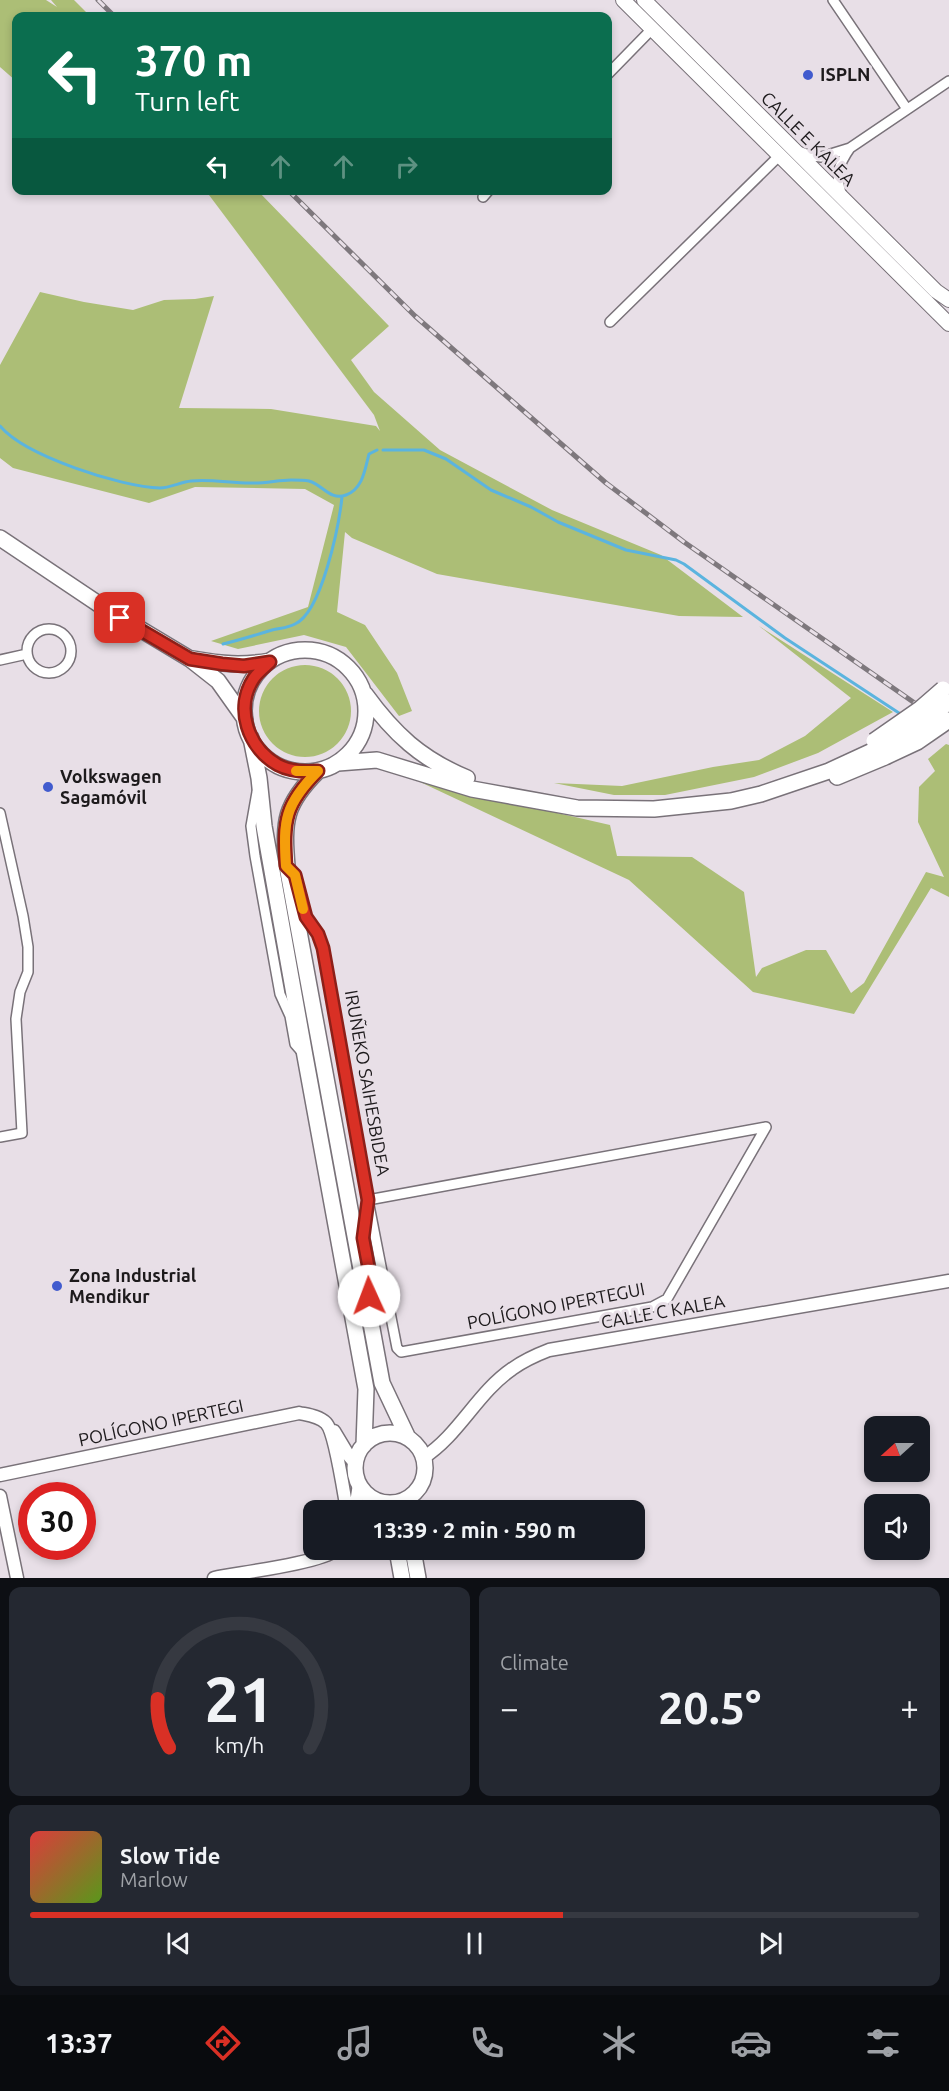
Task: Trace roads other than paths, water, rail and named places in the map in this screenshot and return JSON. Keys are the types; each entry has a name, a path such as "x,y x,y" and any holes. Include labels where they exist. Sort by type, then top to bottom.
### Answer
{"highway":[{"path":"0,538 100,605 190,659 218,681 245,719 260,778 264,826 366,1389 364,1445"},
{"path":"190,659 244,666 270,662 298,651 319,652 338,660 353,673 386,722 413,749 453,773 509,796"},
{"path":"245,719 247,693 255,677 270,662"},
{"path":"338,764 353,750 363,732 367,711 363,691"},
{"path":"761,794 829,771 880,748 919,725 947,692"},
{"path":"251,738 263,754 279,766 298,772 318,771 338,764 377,760 472,789 509,796 577,808 654,809 694,806 804,789 860,769 880,748 917,742 949,720"},
{"name":"IRUÑEKO SAIHESBIDEA","path":"318,771 303,786 292,803 286,819 284,839 286,866 382,1383 408,1438"},
{"path":"372,1500 359,1484 355,1473 358,1453 373,1437 397,1434 408,1438 420,1450 425,1470 417,1490 402,1500"},
{"path":"416,1500 417,1490"},
{"path":"399,1560 402,1578"},
{"path":"415,1560 418,1578"}],"main road":[{"name":"CALLE E KALEA","path":"623,0 949,324"},
{"name":"CALLE E KALEA","path":"644,0 936,291 949,300"}],"street":[{"path":"833,0 907,109"},
{"path":"612,70 652,29"},
{"path":"792,149 821,157 850,148 949,81"},
{"path":"843,199 837,173 841,161 850,148"},
{"name":"CALLE E KALEA","path":"610,322 779,156"},
{"path":"45,630 59,632 70,648 70,655 64,667 52,673 39,671 33,667 27,654 27,648 33,636 45,630"},
{"path":"0,660 27,654"},
{"path":"0,813 28,946 28,972 20,992 16,1019 22,1133 0,1137"},
{"name":"IRUÑEKO SAIHESBIDEA","path":"286,866 295,875 306,917 318,934 323,948 368,1200 363,1238 370,1275 369,1317"},
{"name":"POLÍGONO IPERTEGUI","path":"765,1127 667,1299 651,1307 401,1352 397,1348 368,1200 403,1193 765,1127"},
{"name":"CALLE C KALEA","path":"423,1458 436,1450 511,1369 549,1350 949,1281"},
{"name":"POLÍGONO IPERTEGI","path":"0,1475 299,1413 314,1416 327,1424"},
{"path":"327,1424 356,1463"},
{"path":"327,1424 332,1437 345,1500"},
{"path":"357,1500 359,1484"},
{"path":"0,1496 17,1578"},
{"path":"214,1578 309,1560"}],"waterway":[{"path":"0,426 12,437 51,459 99,476 160,488 198,481 255,483 300,480 314,483 335,496 346,495 360,483 369,454 377,450"},
{"path":"383,450 424,450 446,459 491,490 531,507 558,522 626,550 676,560 684,564 785,638 902,715"},
{"path":"223,644 290,626 305,616 321,586 328,566 342,497"}],"railway":[{"path":"98,0 110,12"},
{"path":"293,195 415,316 606,483 684,542 949,727"}],"place":[{"name":"ISPLN","path":"808,75"},
{"name":"Volkswagen Sagamóvil","path":"48,787"},
{"name":"Zona Industrial Mendikur","path":"57,1286"}]}
